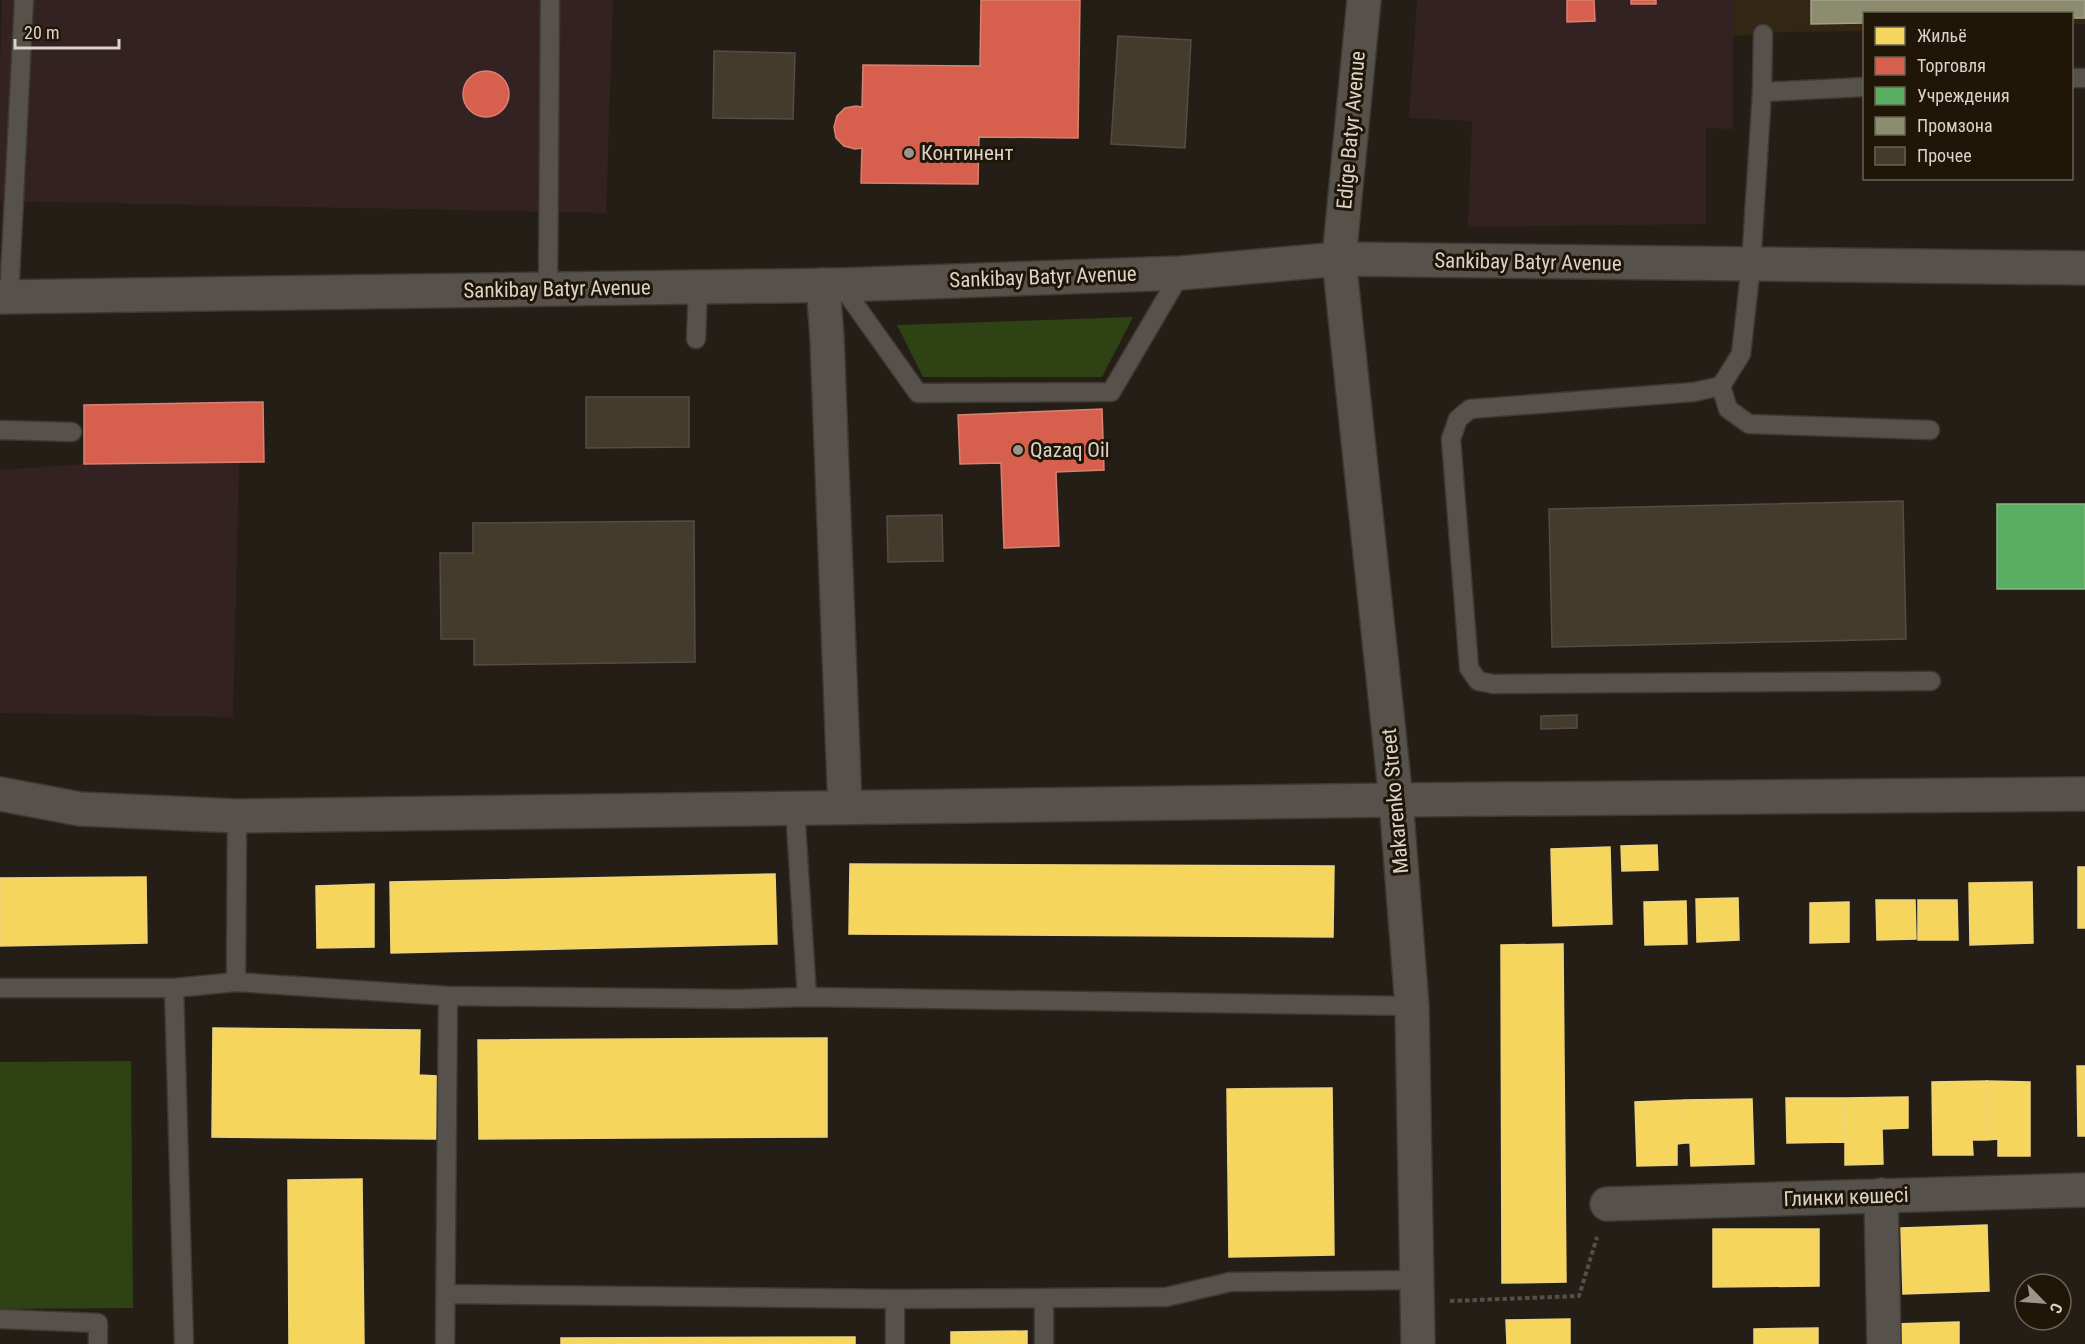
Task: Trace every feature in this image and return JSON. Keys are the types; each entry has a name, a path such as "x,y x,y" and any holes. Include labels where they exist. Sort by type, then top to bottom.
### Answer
{"street":[{"name":"Edige Batyr Avenue","path":"1339,259 1364,0"},
{"name":"Sankibay Batyr Avenue","path":"4,297 832,285 1181,273 1339,259 2085,268"},
{"name":"Makarenko Street","path":"1339,259 1396,800 1412,1006 1418,1344"},
{"path":"832,285 827,338 845,808"},
{"path":"0,794 80,809 237,816 1396,800 2085,794"},
{"name":"Глинки көшесі","path":"1607,1204 2085,1190"},
{"path":"1881,1195 1884,1344"}],"lane":[{"path":"4,297 24,0"},
{"path":"548,289 550,0"},
{"path":"1763,34 1762,92 1751,265 1741,354 1721,386 1694,392 1470,410 1458,419 1451,440 1469,668 1478,681 1493,684 1931,681"},
{"path":"1762,92 1863,87"},
{"path":"832,285 918,393 1111,392 1181,273"},
{"path":"696,339 698,286"},
{"path":"1721,386 1728,409 1749,424 1930,430"},
{"path":"0,430 72,432"},
{"path":"795,809 807,998"},
{"path":"236,982 237,816"},
{"path":"0,988 174,988 236,982 448,996 1412,1006"},
{"path":"174,988 184,1344"},
{"path":"445,1344 448,996"},
{"path":"447,1294 895,1299 1166,1297 1230,1282 1417,1291"},
{"path":"1044,1298 1044,1344"},
{"path":"895,1299 895,1344"},
{"path":"0,1318 98,1323 98,1344"}],"path":[{"path":"1417,1291 1579,1296 1607,1204"}],"shaded area":[{"path":"2,0 613,0 606,213 0,201"},
{"path":"1417,0 1733,0 1733,129 1706,128 1706,224 1468,227 1472,121 1409,118"},
{"path":"1733,0 2085,0 2085,24 2073,24 2073,12 1863,12 1863,31 1784,32 1733,36"},
{"path":"239,462 233,717 0,713 0,470 84,464"}],"green space":[{"path":"1133,317 1102,377 923,377 897,325"},
{"path":"131,1061 133,1308 0,1309 0,1062"}],"building: Жильё":[{"path":"1657,845 1658,870 1622,871 1621,846"},
{"path":"1610,847 1612,924 1553,926 1551,849"},
{"path":"850,864 1334,866 1333,937 849,934"},
{"path":"2078,867 2085,867 2085,928 2078,928"},
{"path":"775,874 777,944 391,953 390,882"},
{"path":"146,877 147,943 0,946 0,878"},
{"path":"2032,882 2033,943 1970,945 1969,883"},
{"path":"374,884 374,947 317,948 316,886"},
{"path":"1738,898 1739,940 1697,942 1696,899"},
{"path":"1876,900 1915,900 1916,939 1877,940"},
{"path":"1918,900 1957,900 1958,940 1918,940"},
{"path":"1686,901 1687,944 1645,945 1644,902"},
{"path":"1849,902 1849,942 1810,943 1810,903"},
{"path":"1563,944 1566,1282 1502,1283 1501,945"},
{"path":"213,1028 420,1030 419,1075 437,1076 436,1139 212,1137"},
{"path":"827,1038 827,1137 479,1139 478,1040"},
{"path":"2077,1066 2085,1066 2085,1136 2078,1136"},
{"path":"1987,1081 1987,1140 1972,1140 1973,1155 1933,1155 1932,1082"},
{"path":"1987,1081 2030,1082 2030,1156 1998,1156 1998,1139 1987,1140"},
{"path":"1332,1088 1334,1255 1229,1257 1227,1089"},
{"path":"1908,1097 1908,1128 1882,1129 1883,1164 1845,1165 1845,1098"},
{"path":"1786,1098 1845,1098 1844,1142 1787,1143"},
{"path":"1752,1099 1754,1164 1691,1166 1690,1143 1684,1143 1683,1100"},
{"path":"1683,1100 1684,1143 1677,1144 1677,1165 1637,1166 1635,1102"},
{"path":"362,1179 364,1344 289,1344 288,1180"},
{"path":"1987,1225 1989,1291 1903,1294 1901,1228"},
{"path":"1713,1229 1819,1229 1819,1286 1713,1287"},
{"path":"1570,1319 1570,1344 1507,1344 1506,1320"},
{"path":"1959,1322 1959,1344 1893,1344 1893,1324"},
{"path":"1818,1328 1818,1344 1754,1344 1754,1329"},
{"path":"1027,1331 1027,1344 951,1344 951,1332"},
{"path":"855,1337 855,1344 561,1344 561,1338"}],"building: Торговля":[{"path":"981,0 1080,0 1078,138 979,137 978,184 861,183 862,148 844,146 836,138 834,127 837,116 845,108 862,107 863,65 980,66"},
{"path":"1567,0 1594,0 1595,21 1567,22"},
{"path":"1631,0 1656,0 1656,4 1631,4"},
{"path":"491,71 503,77 508,85 508,103 503,111 495,116 481,117 473,114 466,107 463,89 466,81 473,74"},
{"path":"263,402 264,462 84,464 84,405"},
{"path":"1102,409 1104,470 1056,472 1059,546 1004,548 1001,463 960,464 958,415"}],"building: Учреждения":[{"path":"1997,504 2085,504 2085,589 1997,589"}],"building: Промзона":[{"path":"1811,0 2085,0 2085,18 2073,18 2073,12 1863,12 1863,23 1811,24"}],"building: Прочее":[{"path":"1118,36 1191,40 1185,148 1111,144"},
{"path":"714,51 795,53 793,119 713,118"},
{"path":"586,397 689,397 689,447 586,448"},
{"path":"1903,501 1906,639 1552,647 1549,509"},
{"path":"942,515 943,561 888,562 887,516"},
{"path":"694,521 695,662 474,665 474,639 441,639 440,553 473,553 473,523"},
{"path":"1577,715 1577,728 1541,729 1541,716"}],"place":[{"name":"Континент","path":"909,153"},
{"name":"Qazaq Oil","path":"1018,450"}]}
